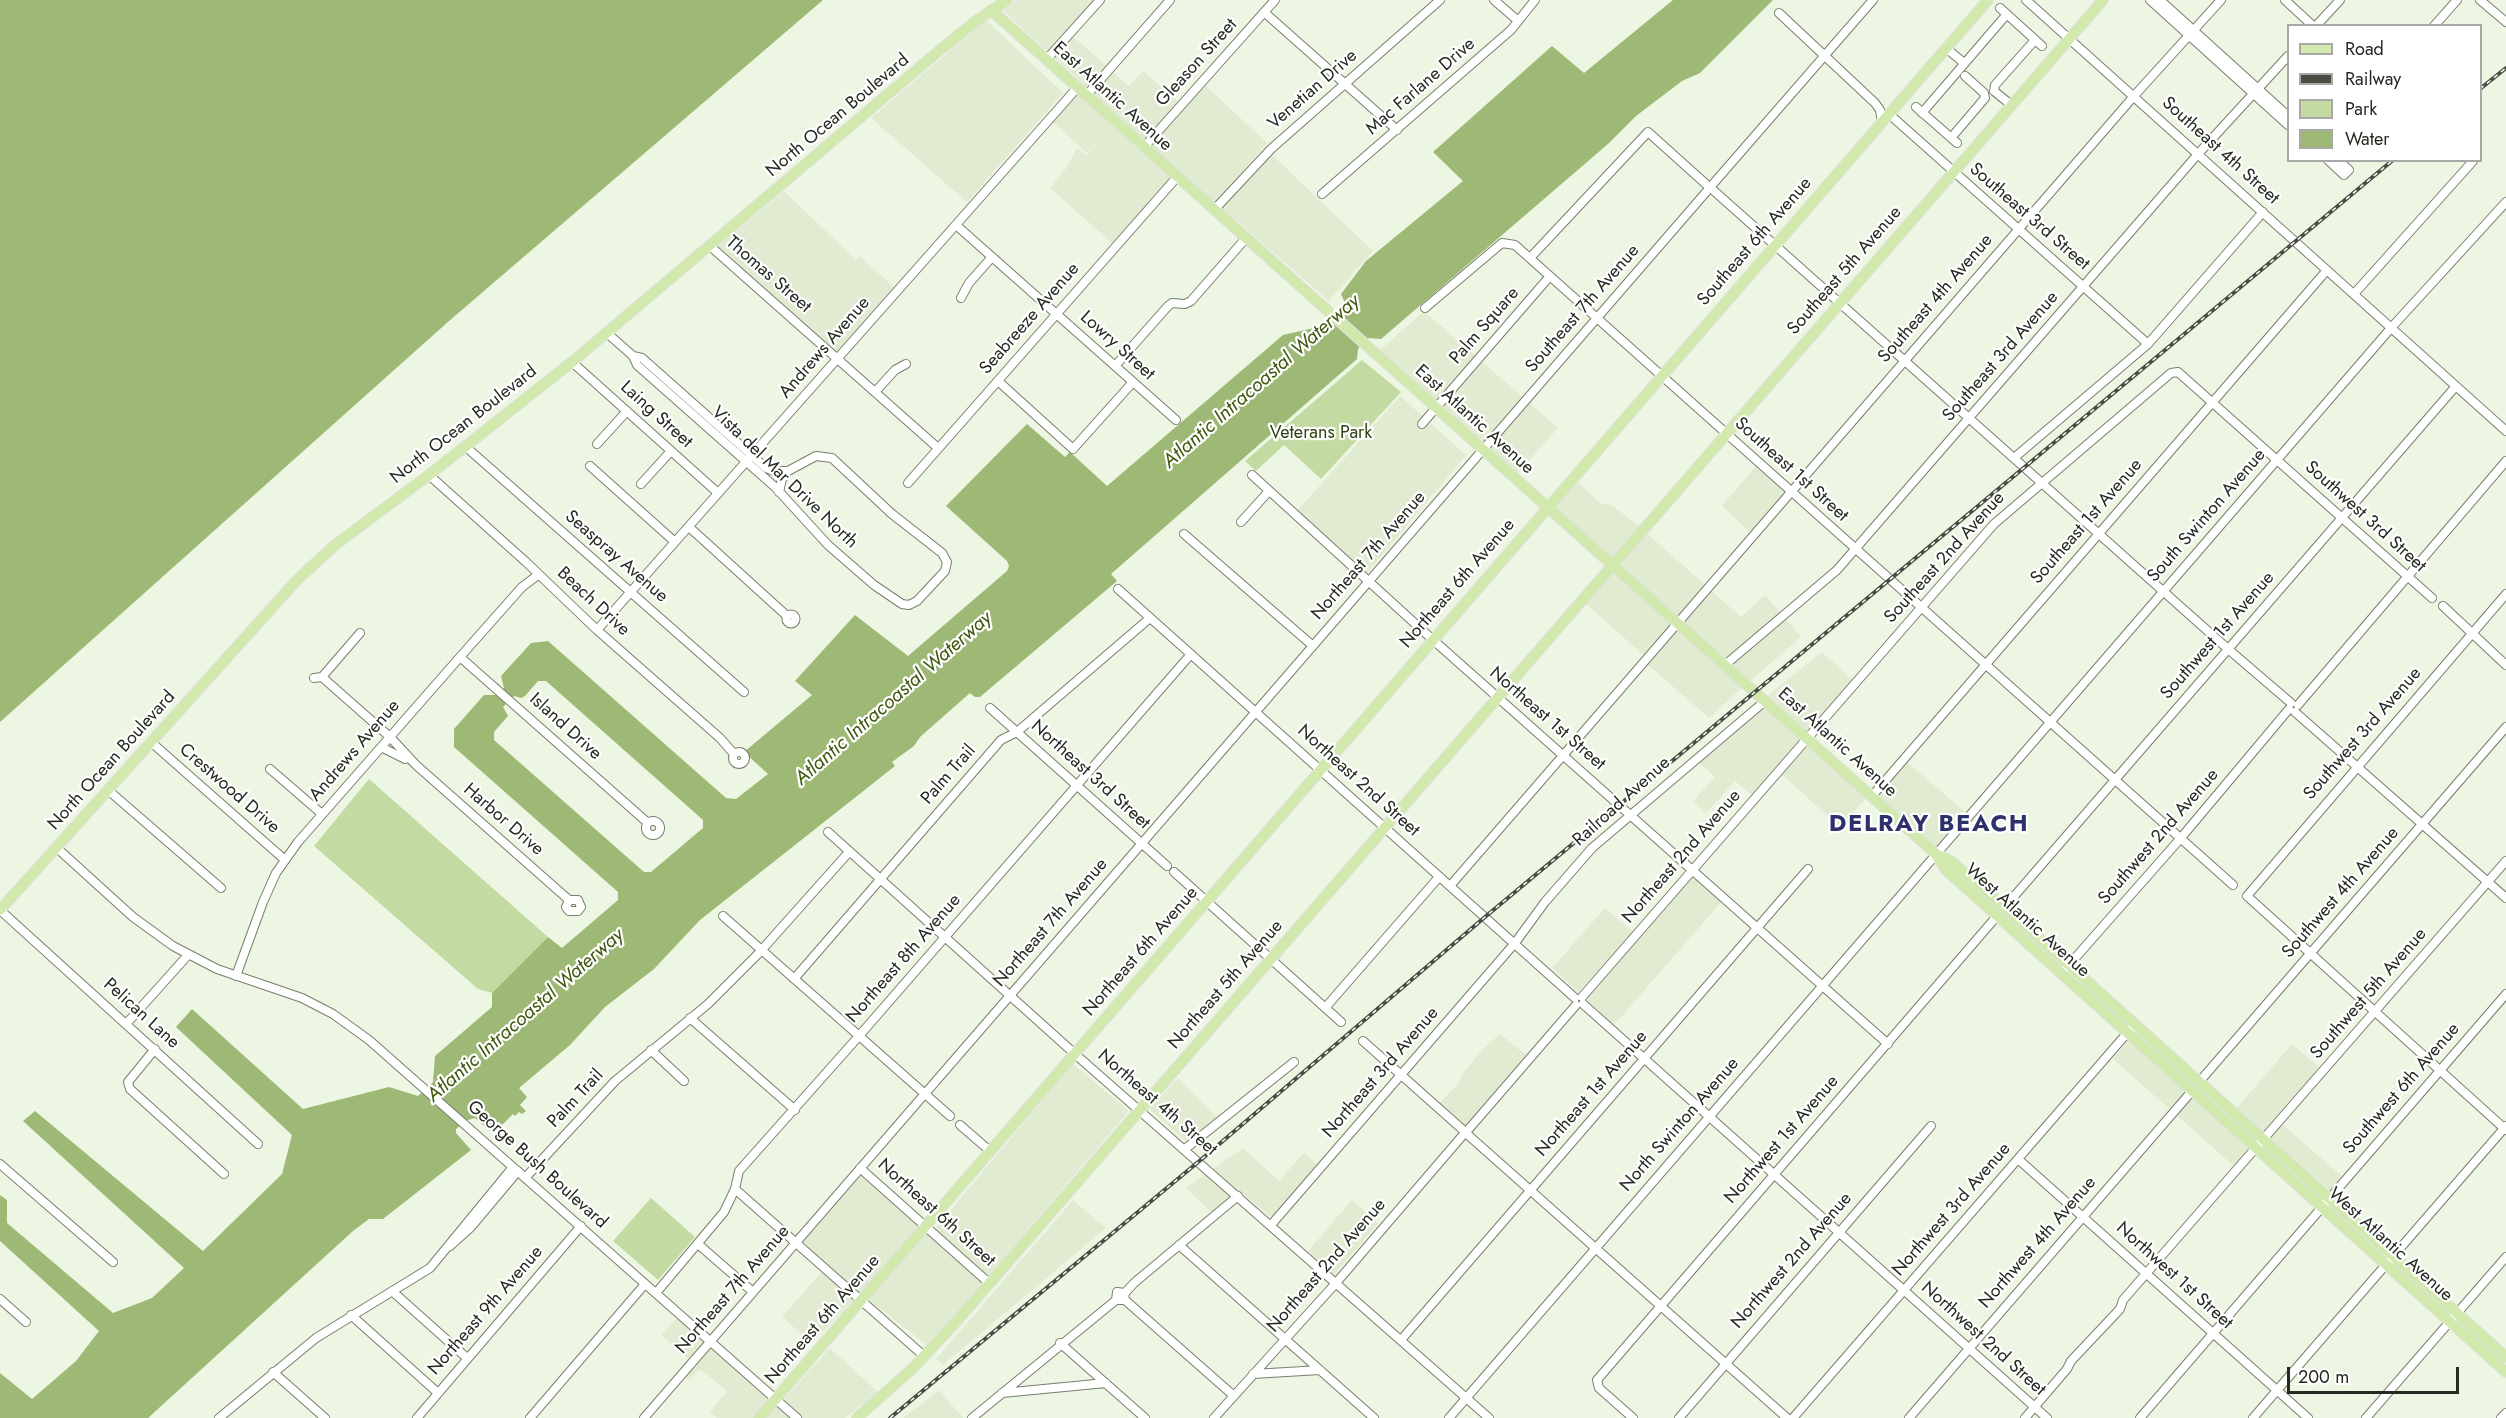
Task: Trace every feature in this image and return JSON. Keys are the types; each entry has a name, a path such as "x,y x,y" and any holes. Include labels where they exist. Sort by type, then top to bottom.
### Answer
{"main road":[{"name":"North Ocean Boulevard","path":"0,910 296,581 335,545 466,447 572,362 940,50 1007,0"},
{"name":"Southeast 6th Avenue","path":"1547,507 1988,0"},
{"name":"Southeast 5th Avenue","path":"1613,565 2010,104 2103,0"},
{"name":"East Atlantic Avenue","path":"991,10 1936,854"},
{"name":"Northeast 6th Avenue","path":"759,1418 1547,507"},
{"name":"Northeast 5th Avenue","path":"856,1418 924,1356 989,1283 1613,565"},
{"name":"West Atlantic Avenue","path":"1936,854 1946,870 1986,905 2014,916 2065,969"},
{"name":"West Atlantic Avenue","path":"1936,854 1951,861 2001,912 2065,969 2132,1028 2200,1082 2265,1140 2326,1202 2454,1317 2506,1372"},
{"name":"West Atlantic Avenue","path":"2132,1028 2172,1073 2257,1149 2326,1202"},
{"path":"2172,1073 2188,1082 2200,1082"},
{"path":"2192,1090 2205,1090 2218,1098"},
{"name":"West Atlantic Avenue","path":"2454,1317 2506,1357"}],"street":[{"path":"1046,60 1100,0"},
{"name":"Andrews Avenue","path":"597,630 956,225 1170,0"},
{"name":"Venetian Drive","path":"1214,210 1271,149 1440,0"},
{"path":"1494,0 1517,20"},
{"name":"Mac Farlane Drive","path":"1322,194 1511,30 1535,0"},
{"name":"Southeast 7th Avenue","path":"1483,450 1872,0"},
{"name":"Southeast 4th Street","path":"2026,0 2506,431"},
{"path":"2150,0 2256,91 2287,123"},
{"path":"2160,0 2191,33"},
{"name":"Southeast 4th Avenue","path":"1450,886 2019,228 2221,0"},
{"path":"2284,0 2313,24"},
{"path":"2317,24 2340,0"},
{"path":"2436,24 2457,0"},
{"path":"2480,0 2506,22"},
{"path":"1268,4 1345,84 1397,130"},
{"name":"Gleason Street","path":"1144,147 1268,4"},
{"path":"1965,76 1984,93 1985,98 1954,140 1919,110 1964,63 2003,11 2039,43 1995,85 1994,91"},
{"name":"Southeast 3rd Street","path":"1779,12 1862,90 1885,118 1953,171 2148,344"},
{"path":"1946,48 1964,63"},
{"name":"Southeast 3rd Avenue","path":"1725,664 1837,570 2198,154 2287,58"},
{"path":"1994,91 2010,104"},
{"path":"1984,93 1994,91"},
{"path":"2256,91 2287,114"},
{"path":"1530,258 1647,132 2280,693 2282,699 2506,898"},
{"path":"2330,162 2344,175 2349,170 2340,162"},
{"path":"2354,294 2472,162"},
{"name":"Seabreeze Avenue","path":"908,483 1177,177"},
{"name":"South Swinton Avenue","path":"1936,854 2391,328 2506,202"},
{"path":"2014,458 2148,344 2263,212"},
{"name":"Lowry Street","path":"956,225 1176,420"},
{"path":"1115,366 1168,306 1172,303 1191,302 1246,238"},
{"name":"Southeast 1st Street","path":"1425,308 1502,243 1510,243 1530,258 2233,885"},
{"name":"Thomas Street","path":"710,246 938,448"},
{"path":"961,298 969,283 992,257"},
{"name":"Southeast 1st Avenue","path":"1872,796 2327,270"},
{"name":"Palm Square","path":"1422,424 1550,276"},
{"name":"Vista del Mar Drive North","path":"606,333 633,356 637,364 749,458 828,545 874,585 902,604 909,605 920,597 946,568 947,562 942,553 892,514 832,458 821,454 788,471"},
{"name":"Laing Street","path":"572,362 718,493"},
{"path":"875,392 895,370 906,364"},
{"name":"Southeast 2nd Avenue","path":"1807,738 1994,524 2171,373 2178,372 2213,402"},
{"path":"998,381 1074,449 1132,382"},
{"name":"Southwest 1st Avenue","path":"2001,912 2456,386"},
{"path":"2213,402 2277,460"},
{"path":"597,444 627,411"},
{"name":"Seaspray Avenue","path":"466,447 744,692"},
{"name":"Northeast 7th Avenue","path":"644,1418 1483,450"},
{"path":"641,484 671,451"},
{"path":"749,458 774,471 788,471"},
{"name":"Southwest 3rd Street","path":"2277,460 2432,598"},
{"name":"Southwest 2nd Avenue","path":"2065,969 2506,461"},
{"path":"590,466 675,542"},
{"path":"779,492 782,479 788,471"},
{"name":"Beach Drive","path":"429,475 597,630 720,738 734,754"},
{"name":"Northeast 1st Street","path":"1252,475 1432,639 1823,985"},
{"path":"1241,522 1269,491"},
{"path":"688,527 787,616"},
{"path":"1184,534 1313,646"},
{"name":"Andrews Avenue","path":"236,976 263,902 285,860 322,814 522,587 538,575"},
{"name":"Northeast 2nd Street","path":"1118,590 1709,1116"},
{"name":"Southwest 3rd Avenue","path":"2310,954 2247,896 2506,594"},
{"path":"2443,606 2506,664"},
{"name":"Palm Trail","path":"794,979 1001,740 1017,732 1150,618"},
{"name":"Harbor Drive","path":"360,633 318,677 390,737 416,765 569,900"},
{"name":"Northeast 8th Avenue","path":"656,1293 724,1212 735,1189 739,1172 1191,654"},
{"name":"Island Drive","path":"460,657 648,823"},
{"name":"Railroad Avenue","path":"1515,943 1545,902 1592,848 1765,700"},
{"name":"Northeast 3rd Street","path":"990,708 1341,1022"},
{"name":"Southwest 4th Avenue","path":"2200,1082 2506,727"},
{"name":"Northeast 2nd Avenue","path":"1214,1418 1336,1283 1807,738"},
{"name":"Crestwood Drive","path":"151,742 285,860"},
{"name":"Harbor Drive","path":"381,747 393,751 416,765"},
{"path":"270,769 322,814"},
{"path":"108,790 221,888"},
{"name":"Northeast 4th Street","path":"828,832 1075,1054 1489,1418"},
{"name":"George Bush Boulevard","path":"57,848 141,923 188,955 236,976 284,990 333,1014 369,1040 797,1418"},
{"name":"Palm Trail","path":"219,1418 316,1338 430,1268 447,1248 471,1227 519,1172 615,1081 708,1004 762,950 849,852"},
{"name":"North Swinton Avenue","path":"1449,1418 1936,854"},
{"name":"Southwest 5th Avenue","path":"2025,1418 2067,1369 2071,1361 2120,1309 2123,1299 2265,1140 2287,1111 2313,1085 2506,861"},
{"name":"Northeast 1st Avenue","path":"1401,1340 1808,869"},
{"path":"1325,1008 1439,877"},
{"name":"Pelican Lane","path":"0,910 258,1144"},
{"name":"Northwest 1st Avenue","path":"1633,1418 1599,1388 1597,1380 2001,912"},
{"path":"723,916 950,1116"},
{"name":"Northeast 3rd Avenue","path":"1271,1225 1515,943"},
{"path":"2253,1418 2505,1128 2310,954"},
{"path":"127,1023 188,955"},
{"path":"1823,985 1888,1044"},
{"name":"Southwest 6th Avenue","path":"2139,1418 2506,994"},
{"path":"690,1018 795,1110"},
{"name":"Northwest 3rd Avenue","path":"1793,1418 2132,1028"},
{"path":"1363,1041 1787,1418"},
{"path":"155,1049 128,1082 128,1086 224,1174"},
{"path":"651,1050 684,1081"},
{"path":"1185,1149 1294,1062"},
{"name":"Northwest 4th Avenue","path":"1909,1418 2192,1090"},
{"name":"Northwest 2nd Street","path":"1709,1116 2047,1418"},
{"path":"960,1125 990,1151"},
{"name":"Northwest 2nd Avenue","path":"1679,1418 1931,1126"},
{"name":"Northwest 1st Street","path":"2018,1160 2308,1418"},
{"path":"0,1164 113,1262"},
{"name":"Northeast 6th Street","path":"860,1168 989,1283"},
{"path":"735,1189 924,1356"},
{"path":"972,1418 1060,1343 1122,1297 1238,1196"},
{"name":"Northeast 9th Avenue","path":"417,1418 581,1226"},
{"path":"698,1244 753,1292"},
{"path":"1179,1245 1374,1418"},
{"path":"2366,1418 2506,1257"},
{"path":"530,1418 645,1284"},
{"path":"392,1291 467,1358"},
{"path":"1122,1297 1234,1396"},
{"path":"0,1299 26,1322"},
{"path":"351,1315 438,1393"},
{"path":"1060,1343 1145,1418"},
{"path":"1253,1374 1320,1370"},
{"path":"273,1372 325,1418"},
{"path":"1001,1393 1106,1383"},
{"path":"2501,1418 2506,1413"}],"shaded area":[{"path":"1016,0 1097,0 1069,33 1129,86 1143,71 1180,103 1146,141 1120,118 1112,126 1143,154 1205,85 1267,143 1215,204 1180,172 1112,243 1050,188 1067,167 1077,148 1087,155 1098,143 1087,153 1052,121 1084,84 1003,11"},
{"path":"986,20 1063,93 967,202 871,118"},
{"path":"1270,153 1373,251 1329,301 1222,208"},
{"path":"784,191 856,260 859,256 895,288 837,353 717,247"},
{"path":"1424,311 1558,428 1517,474 1378,352"},
{"path":"1400,396 1466,455 1367,573 1297,511"},
{"path":"1757,465 1787,492 1751,533 1722,506"},
{"path":"1577,481 1601,504 1610,504 1634,522 1741,617 1765,595 1801,637 1749,682 1554,506"},
{"path":"1612,574 1617,575 1743,687 1709,718 1646,663 1649,660 1585,603"},
{"path":"1822,652 1853,680 1802,739 1867,797 1840,827 1776,769 1753,796 1735,781 1706,813 1693,801 1715,777 1692,756"},
{"path":"1906,761 1966,813 1935,848 1876,795"},
{"path":"1693,875 1723,900 1614,1025 1586,999"},
{"path":"1605,908 1633,932 1578,992 1552,968"},
{"path":"1500,1034 1526,1055 1464,1128 1437,1105 1459,1083 1463,1073 1484,1048"},
{"path":"2129,1040 2223,1124 2292,1044 2320,1068 2276,1119 2343,1177 2330,1190 2264,1133 2235,1167 2113,1059"},
{"path":"1073,1064 1129,1111 928,1346 860,1293 812,1343 782,1317 823,1270 796,1250 859,1174 929,1236"},
{"path":"1178,1078 1219,1119 1189,1144 1149,1109"},
{"path":"1243,1148 1279,1181 1304,1153 1319,1166 1273,1219 1241,1192 1212,1213 1186,1188"},
{"path":"1073,1200 1106,1228 943,1365 936,1359"},
{"path":"1352,1200 1378,1223 1334,1275 1308,1251"},
{"path":"678,1317 777,1407 830,1348 878,1392 845,1418 717,1418 710,1412 727,1391 700,1369 689,1380 684,1377 695,1364 661,1335"},
{"path":"939,1390 963,1418 903,1418"}],"green space":[{"name":"Veterans Park","path":"1362,360 1401,392 1321,479 1284,445 1256,471 1245,461"},
{"path":"369,779 548,937 492,993 478,989 314,846"},
{"path":"651,1198 695,1237 658,1280 613,1241"}],"water":[{"path":"0,0 823,0 449,321 0,722"},
{"name":"Atlantic Intracoastal Waterway","path":"1673,0 1773,0 1700,73 1682,81 1636,116 1608,144 1381,339 1368,338 1358,349 1357,359 1111,574 1117,581 980,697 975,697 970,693 920,737 914,746 892,762 895,766 700,920 654,969 605,1007 570,1045 519,1088 527,1097 520,1105 526,1111 522,1114 519,1112 515,1116 513,1114 496,1131 490,1131 475,1118 456,1129 456,1133 471,1150 383,1219 369,1219 353,1231 148,1418 0,1418 0,1373 32,1399 76,1361 99,1331 0,1241 0,1195 7,1200 7,1223 113,1313 152,1298 184,1268 23,1121 35,1111 203,1251 282,1174 292,1135 176,1027 192,1009 303,1109 389,1087 418,1096 433,1082 435,1056 492,1007 492,993 548,937 562,948 618,900 618,892 454,747 454,729 484,695 497,695 504,688 501,676 531,643 548,641 726,798 736,799 768,774 744,752 812,695 795,681 855,615 908,656 1007,571 1009,566 1007,561 946,506 1027,424 1065,457 1070,452 1107,486 1283,335 1323,326 1345,303 1341,294 1366,261 1463,181 1433,152 1552,46 1584,73","holes":["538,681 546,681 703,820 703,828 651,872 644,872 494,740 494,732 508,716 503,707 514,696 521,698 525,696"]}],"railway":[{"path":"2482,87 2506,68"},
{"path":"890,1418 1203,1158 1485,917 2391,162"}],"district":[{"name":"DELRAY BEACH","path":"1929,825"}]}
